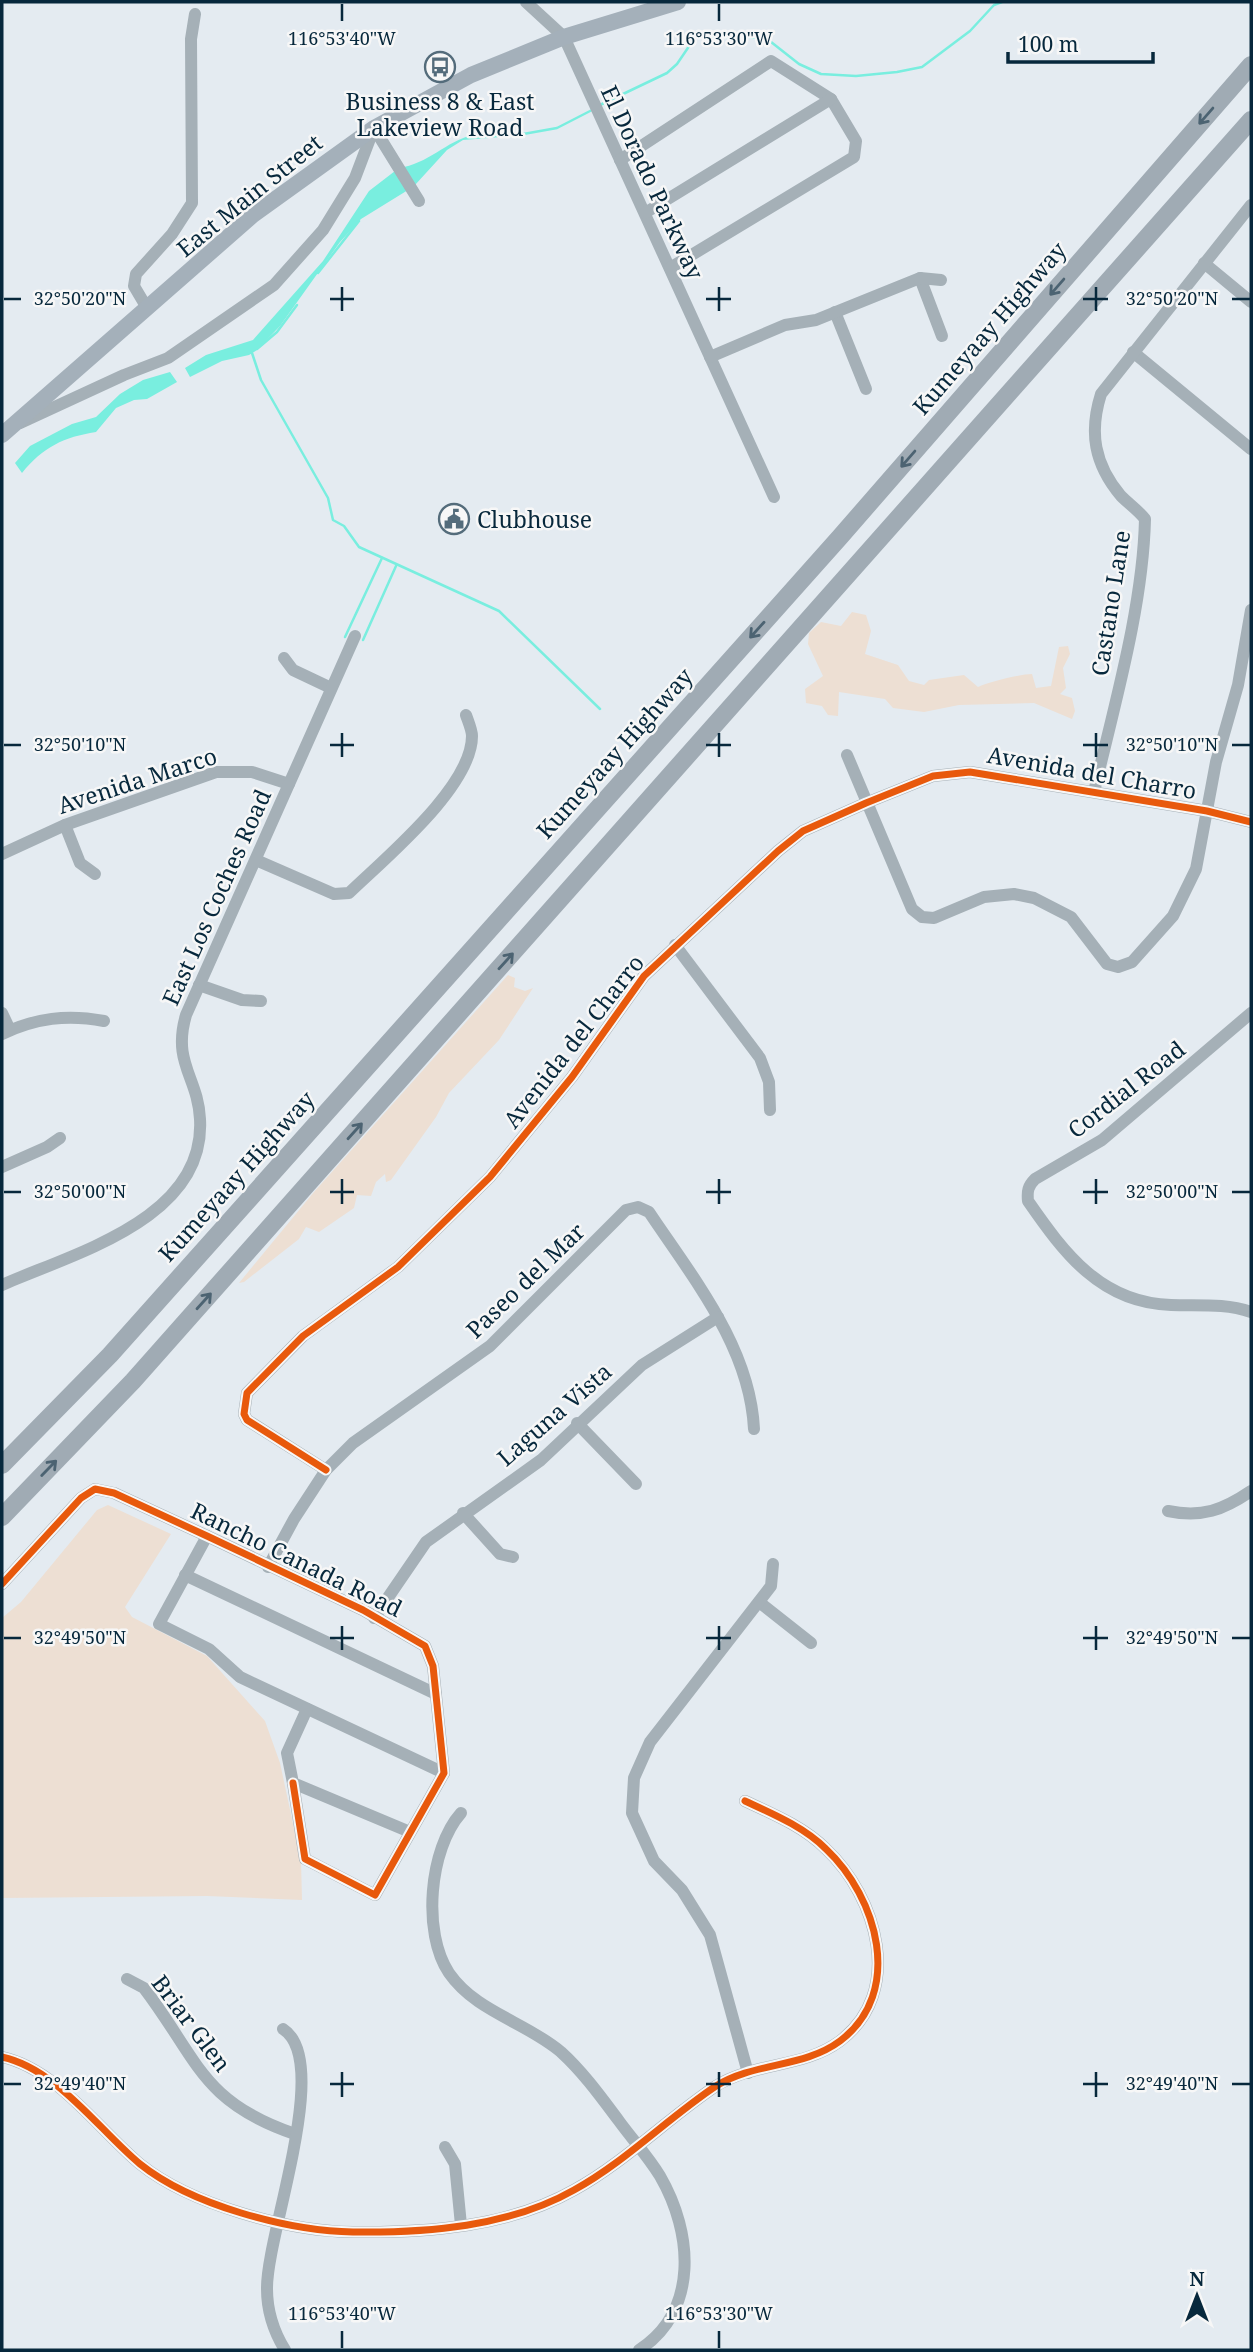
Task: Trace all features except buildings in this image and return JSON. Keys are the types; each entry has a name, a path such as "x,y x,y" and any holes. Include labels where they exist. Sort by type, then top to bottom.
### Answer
{"highway":[{"name":"Kumeyaay Highway","path":"2,1465 110,1355 821,558 1251,65"},
{"path":"2,1517 133,1381 1251,120"}],"main road":[{"name":"East Main Street","path":"6,431 253,215 374,128 471,75 564,37 676,2"}],"street":[{"path":"526,2 564,37"},
{"path":"147,308 134,286 136,274 172,234 192,204 191,39 195,14"},
{"name":"El Dorado Parkway","path":"564,37 774,497"},
{"path":"620,160 771,61 831,99 856,141 854,157 670,268"},
{"path":"645,213 831,99"},
{"path":"374,128 419,201"},
{"path":"6,431 168,358 274,285 323,230 355,178 374,128"},
{"path":"1251,205 1133,352 1251,449"},
{"path":"1204,263 1251,302"},
{"path":"710,357 785,325 816,320 920,278 941,281"},
{"path":"920,278 942,336"},
{"path":"835,312 866,389"},
{"name":"Castano Lane","path":"1094,792 1127,648 1144,540 1144,519 1124,498 1100,465 1093,435 1094,415 1101,394 1133,352"},
{"path":"847,755 912,909 922,917 934,918 984,897 1014,894 1034,898 1071,917 1107,964 1118,967 1132,962 1173,916 1196,869 1216,762 1238,685 1251,610"},
{"name":"East Los Coches Road","path":"2,1285 142,1222 160,1208 181,1182 197,1152 200,1130 199,1108 183,1063 181,1044 186,1016 355,636"},
{"path":"284,658 293,670 331,688"},
{"path":"256,860 334,894 349,892 442,803 460,770 472,736 466,715"},
{"name":"Avenida Marco","path":"2,854 65,825 216,772 252,772 289,784"},
{"name":"Avenida del Charro","path":"326,1470 247,1420 244,1414 247,1393 303,1336 398,1268 490,1177 572,1077 644,976 803,831 933,776 958,772 993,774 1208,811 1251,822"},
{"path":"65,825 80,863 95,874"},
{"path":"675,945 760,1058 769,1082 770,1110"},
{"path":"199,985 242,1000 261,1001"},
{"path":"2,1013 6,1032 54,1017 75,1016 104,1021"},
{"name":"Cordial Road","path":"1251,1013 1102,1140 1035,1179 1028,1185 1027,1194 1028,1201 1060,1248 1095,1280 1149,1303 1228,1305 1251,1311"},
{"path":"2,1167 47,1147 60,1138"},
{"name":"Paseo del Mar","path":"268,1567 294,1519 326,1470 353,1443 490,1346 626,1210 638,1207 649,1212 718,1317 741,1363 753,1408 754,1429"},
{"name":"Laguna Vista","path":"374,1618 419,1549 463,1513 541,1460 642,1365 718,1317"},
{"path":"578,1423 636,1484"},
{"name":"Rancho Canada Road","path":"2,1584 81,1498 95,1489 114,1493 208,1536 425,1646 433,1666 444,1773"},
{"path":"1168,1511 1192,1516 1216,1510 1251,1491"},
{"path":"463,1513 500,1554 513,1557"},
{"path":"208,1536 159,1623 209,1649 240,1677 444,1773 375,1895 305,1860 287,1753 307,1709"},
{"path":"748,2073 710,1935 682,1890 654,1861 632,1813 634,1778 650,1742 771,1586 773,1564"},
{"path":"185,1575 436,1694"},
{"path":"759,1602 811,1643"},
{"path":"293,1783 410,1832"},
{"path":"2,2057 50,2081 129,2154 173,2186 217,2205 279,2221 353,2232 461,2225 513,2216 575,2190 719,2084 748,2073 815,2056 841,2040 867,2014 880,1971 865,1903 848,1870 824,1846 788,1821 745,1801"},
{"path":"461,1813 447,1833 432,1898 432,1925 441,1958 468,1994 531,2030 569,2060 661,2178 674,2204 685,2262 683,2290 674,2316 659,2335 639,2350"},
{"name":"Briar Glen","path":"127,1979 144,1988 214,2089 251,2117 295,2134"},
{"path":"283,2029 297,2044 302,2064 303,2090 267,2290 273,2326 285,2350"},
{"path":"445,2147 455,2164 461,2225"}],"shaded area":[{"path":"478,134 513,136 463,140 447,150 415,185 404,167 459,140"},
{"path":"395,171 408,190 361,219 340,242 280,326 257,350 249,355 222,361 190,377 185,368 206,355 253,340 323,261 369,191"},
{"path":"170,372 177,382 147,399 134,400 116,408 96,432 55,445 38,456 22,473 15,463 30,446 72,424 96,417 120,394 143,380"},
{"path":"852,612 866,615 871,631 865,654 898,665 909,681 924,685 929,680 964,675 978,687 1032,674 1036,688 1051,686 1059,647 1068,646 1070,654 1063,668 1066,688 1060,694 1072,698 1075,711 1072,719 1034,703 959,705 924,712 893,708 885,699 839,692 838,716 828,715 822,706 806,703 805,689 823,676 808,644 809,633 821,622 841,626"},
{"path":"508,975 515,978 514,987 525,991 533,988 499,1040 449,1093 436,1117 391,1180 386,1182 385,1174 376,1182 371,1196 357,1195 354,1208 319,1232 306,1227 299,1239 244,1282 239,1283 314,1192"},
{"path":"108,1505 171,1534 125,1607 132,1617 207,1656 265,1721 280,1763 301,1861 302,1900 207,1896 2,1898 2,1618 21,1602 97,1510"}],"waterway":[{"path":"600,105 667,73 677,64 696,36 766,38 799,64 821,74 856,76 922,67 970,31 994,5 1002,2"},
{"path":"512,136 557,128 594,109"},
{"path":"318,273 359,221"},
{"path":"257,349 277,332 297,305"},
{"path":"252,353 261,380 328,498 333,520 344,526 359,547 499,611 600,709"},
{"path":"345,637 382,558"},
{"path":"363,640 396,566"}],"cycle path":[{"path":"326,1470 247,1420 244,1414 247,1393 303,1336 398,1267 490,1177 572,1077 644,976 803,831 933,776 970,772 1207,811 1251,822"},
{"path":"2,1584 81,1498 95,1489 114,1493 363,1610 425,1646 433,1666 444,1773 375,1895 305,1859 293,1783"},
{"path":"2,2057 22,2064 59,2087 124,2150 161,2179 186,2192 241,2213 299,2227 381,2232 438,2229 495,2220 522,2212 549,2202 593,2179 716,2086 746,2073 826,2050 840,2041 860,2021 872,1997 878,1971 870,1918 859,1892 844,1869 817,1841 788,1822 745,1801"}],"place":[{"name":"Business 8 & East Lakeview Road","path":"440,67"},
{"name":"Clubhouse","path":"454,519"}]}
